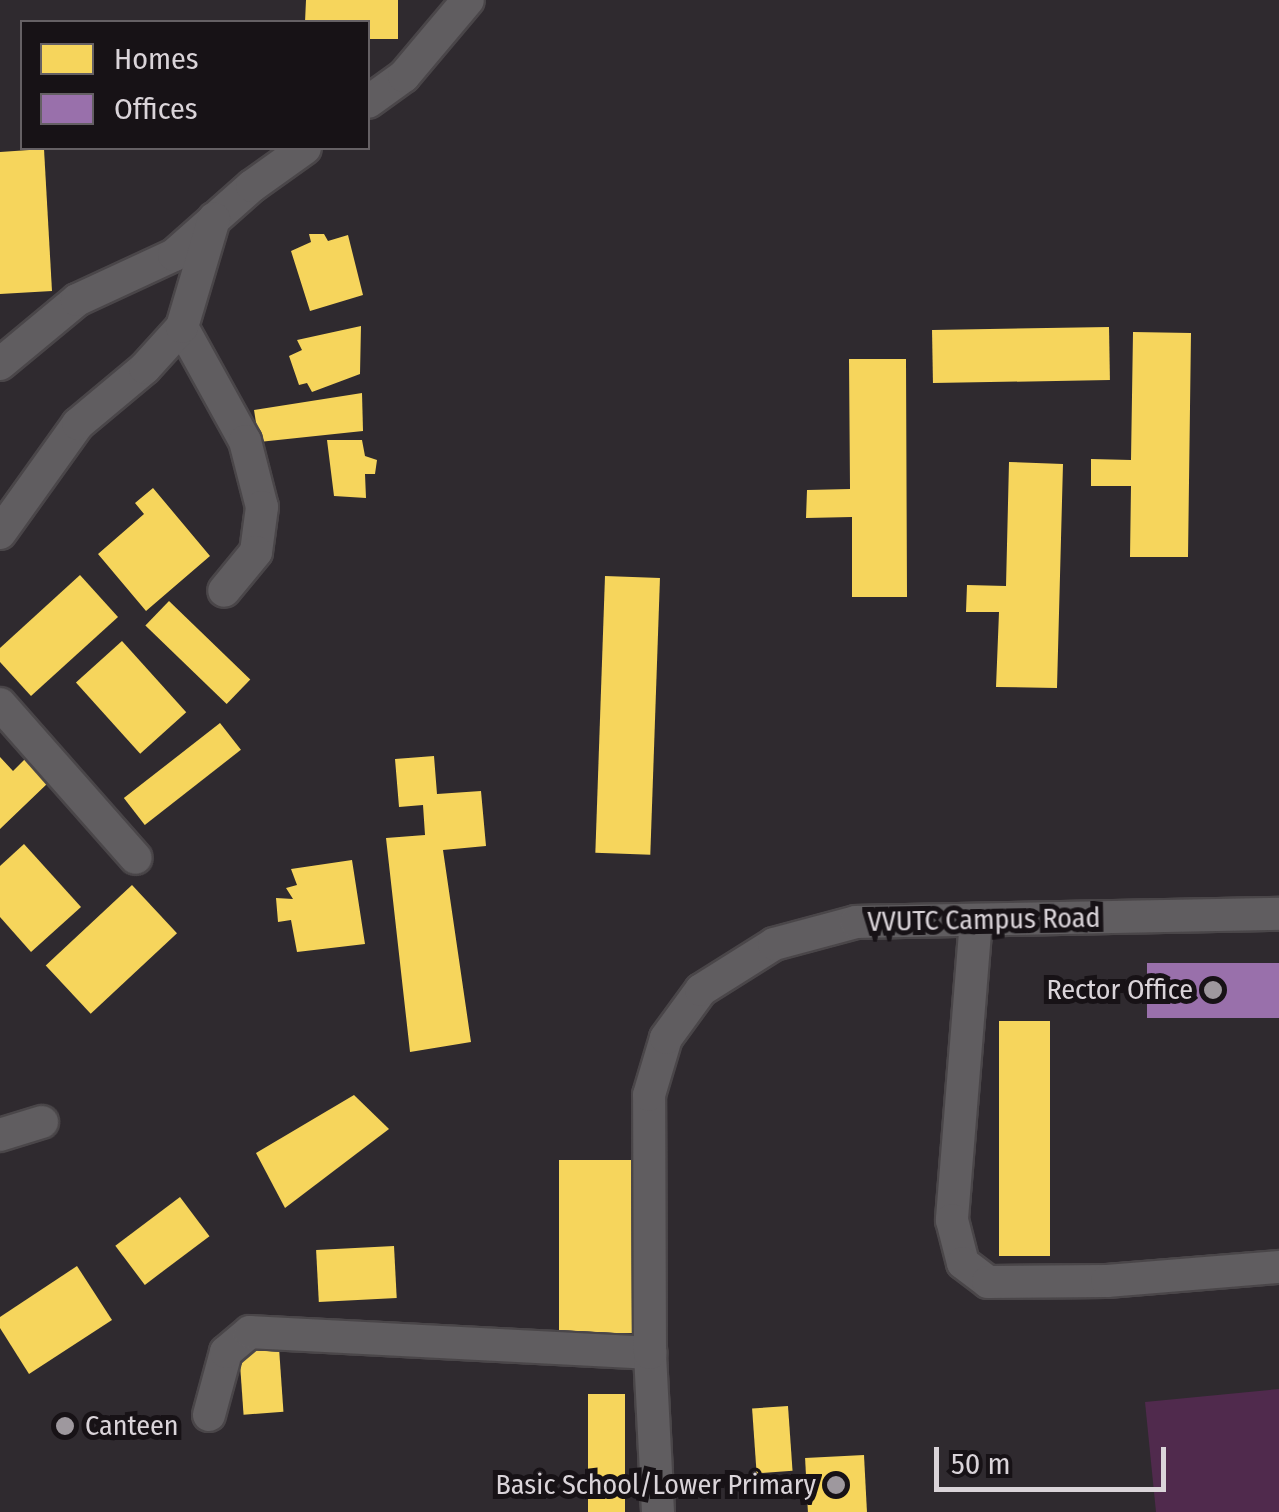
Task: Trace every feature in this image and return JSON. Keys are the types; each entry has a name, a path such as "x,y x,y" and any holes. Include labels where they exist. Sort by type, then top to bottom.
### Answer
{"street":[{"path":"370,101 404,76 468,0"},
{"path":"0,364 77,300 174,255 302,150"},
{"path":"0,533 78,424 145,368 182,328 214,220"},
{"path":"182,328 245,441 262,507 256,552 224,591"},
{"path":"0,704 136,858"},
{"name":"VVUTC Campus Road","path":"658,1512 650,1353 648,1096 666,1038 701,990 774,944 856,922 1279,914"},
{"path":"976,920 952,1220 963,1264 988,1282 1107,1281 1279,1267"},
{"path":"0,1135 42,1122"},
{"path":"209,1415 226,1352 250,1332 650,1353"}],"shaded area":[{"path":"1279,1389 1279,1512 1156,1512 1145,1402"}],"building: Homes":[{"path":"306,0 398,0 398,39 370,39 370,20 305,20"},
{"path":"44,150 52,291 0,294 0,152"},
{"path":"309,234 324,234 328,241 348,235 363,295 310,311 291,251 311,242"},
{"path":"361,326 360,374 312,392 307,383 299,385 289,356 302,350 297,340"},
{"path":"1109,327 1110,380 933,383 932,330"},
{"path":"1133,332 1191,333 1188,557 1130,557 1131,486 1091,486 1091,459 1131,460"},
{"path":"849,359 906,359 907,597 852,597 852,517 806,518 807,490 850,489"},
{"path":"362,393 363,431 259,442 254,410"},
{"path":"327,440 362,440 365,456 377,460 375,474 365,474 366,498 334,496"},
{"path":"1009,462 1063,464 1057,688 996,687 999,612 966,612 967,585 1006,586"},
{"path":"153,488 210,556 146,611 98,554 144,514 135,503"},
{"path":"80,575 118,617 31,696 0,662 0,648"},
{"path":"605,576 660,578 650,855 595,853"},
{"path":"169,601 250,679 227,704 145,625"},
{"path":"122,641 186,712 140,754 76,682"},
{"path":"220,723 241,750 145,825 124,798"},
{"path":"434,756 437,794 481,791 486,846 443,850 471,1042 410,1052 386,838 425,835 423,805 399,807 395,759"},
{"path":"0,757 13,771 26,758 49,782 0,829"},
{"path":"24,844 81,907 31,952 0,917 0,866"},
{"path":"352,860 365,944 297,952 291,920 278,922 276,898 293,899 286,888 297,885 291,869"},
{"path":"132,885 177,933 91,1014 46,965"},
{"path":"999,1021 1050,1021 1050,1256 999,1256"},
{"path":"354,1095 389,1129 285,1208 256,1153"},
{"path":"559,1160 632,1160 632,1333 559,1333"},
{"path":"180,1197 209,1236 145,1285 115,1246"},
{"path":"394,1246 397,1298 319,1302 316,1250"},
{"path":"77,1266 112,1320 29,1374 0,1328 0,1317"},
{"path":"279,1348 283,1412 244,1415 239,1351"},
{"path":"588,1394 625,1394 625,1512 588,1512"},
{"path":"788,1406 793,1471 757,1473 752,1409"},
{"name":"Basic School/Lower Primary","path":"864,1455 867,1512 808,1512 805,1458"}],"building: Offices":[{"name":"Rector Office","path":"1147,963 1279,963 1279,1018 1147,1018"}],"place":[{"name":"Rector Office","path":"1213,990"},
{"name":"Canteen","path":"65,1426"},
{"name":"Basic School/Lower Primary","path":"836,1485"}]}
